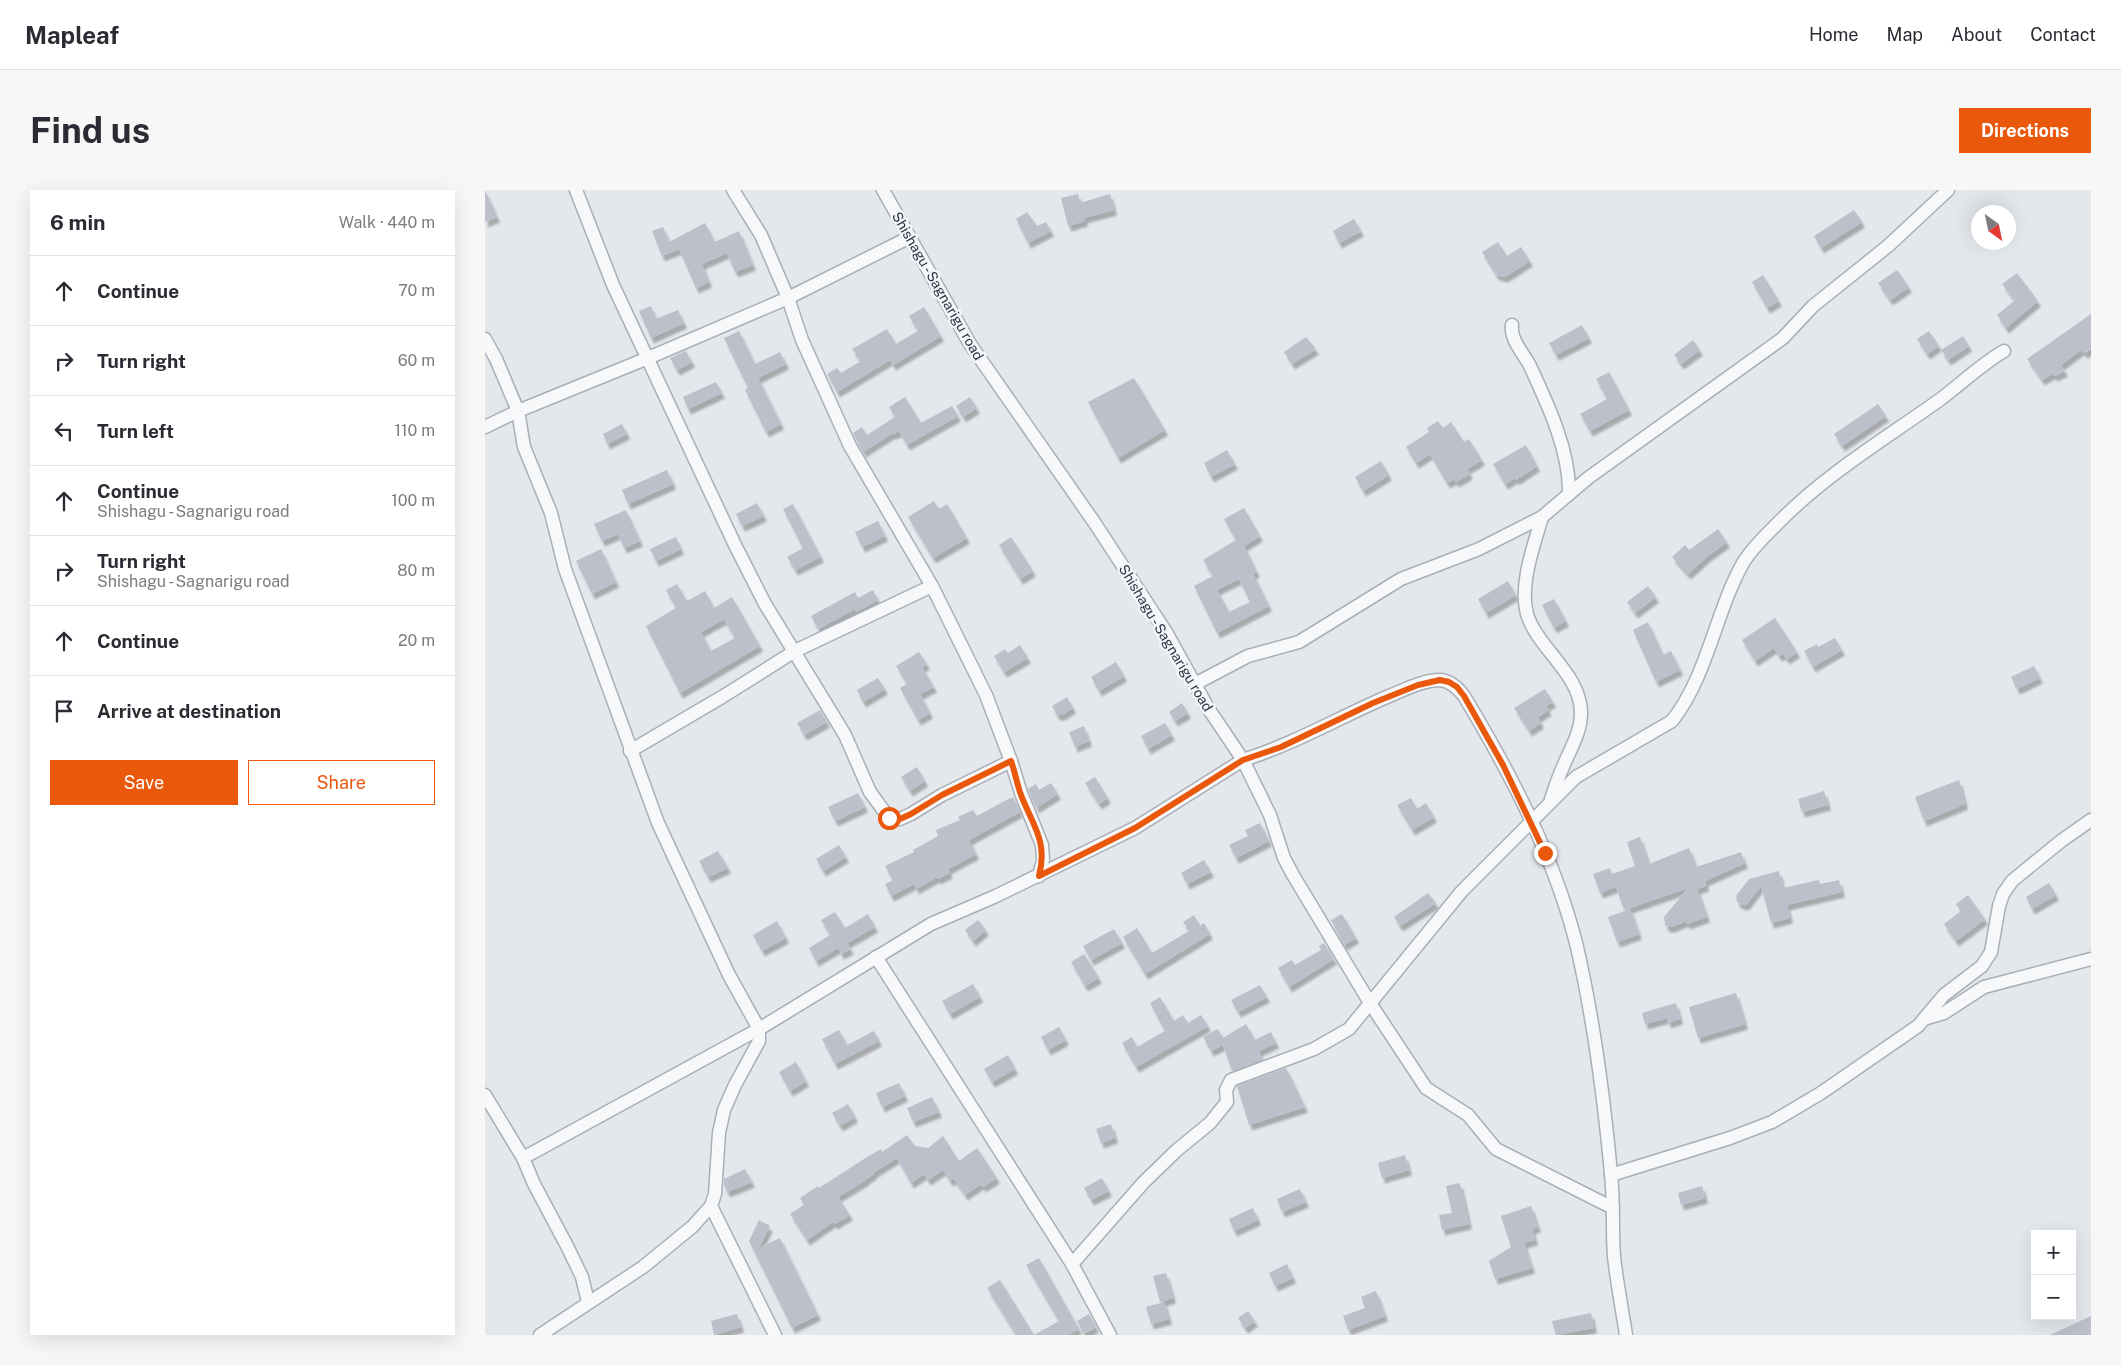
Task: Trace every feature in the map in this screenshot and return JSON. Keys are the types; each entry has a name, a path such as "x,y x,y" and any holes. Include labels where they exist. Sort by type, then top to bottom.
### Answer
{"street":[{"path":"576,190 613,285 735,545 765,604 795,650 845,735 870,792 889,818 900,819 911,814 942,795 1011,761"},
{"path":"733,190 761,235 788,298 802,340 850,446 932,586 986,695 1011,761 1021,794 1042,845 1043,860 1039,876"},
{"name":"Shishagu - Sagnarigu road","path":"883,190 969,344 1094,522 1166,632 1195,684 1243,760 1270,815 1284,858 1293,875 1370,1004 1426,1088 1469,1115 1496,1149 1613,1208"},
{"path":"1195,684 1248,656 1299,642 1401,579 1479,549 1542,517 1569,494 1783,338 1813,306 1888,246 1948,190"},
{"path":"485,428 518,411 788,298 910,237"},
{"path":"1512,325 1514,338 1530,367 1555,427 1568,469 1569,494"},
{"path":"485,340 496,359 518,411 524,447 551,512 565,570 658,823 729,975 759,1029 759,1041 724,1110 719,1133 715,1194 711,1206 692,1227 643,1267 540,1335"},
{"path":"1073,1264 1158,1168 1210,1122 1227,1102 1226,1090 1231,1080 1314,1049 1349,1029 1462,891 1576,777 1672,721 1694,688 1731,586 1760,540 1833,473 1939,400 2004,351"},
{"path":"1542,517 1528,571 1526,588 1527,614 1542,640 1562,666 1577,695 1581,713 1577,735 1562,768 1551,802"},
{"path":"630,751 795,650 932,586"},
{"path":"523,1158 759,1029 931,924 1039,876 1135,828 1243,760 1281,747 1373,703 1418,685 1440,680 1449,682 1457,687 1480,722 1531,822 1563,902 1577,946 1593,1031 1611,1175 1614,1257 1626,1335"},
{"path":"1611,1175 1730,1138 1772,1122 1821,1093 1918,1026 1944,995 1982,966 1991,952 2003,894 2012,881 2061,840 2091,820"},
{"path":"876,958 1073,1264 1110,1335"},
{"path":"1925,1019 1944,1013 1984,987 2091,959"},
{"path":"485,1095 523,1158 534,1184 575,1261 582,1277 588,1302"},
{"path":"711,1206 775,1335"}],"building":[{"path":"485,190 497,217 485,222"},
{"path":"1078,194 1080,203 1110,194 1114,210 1084,218 1085,221 1068,226 1061,198"},
{"path":"1854,210 1862,222 1821,248 1814,236"},
{"path":"1027,212 1037,226 1046,222 1051,231 1028,243 1016,219"},
{"path":"1354,219 1361,231 1339,243 1333,231"},
{"path":"705,223 715,242 739,231 753,265 735,272 727,253 702,264 709,282 696,288 679,249 662,256 652,231 663,227 669,242"},
{"path":"1498,242 1507,256 1521,247 1530,261 1505,277 1496,275 1482,252"},
{"path":"1897,270 1909,287 1890,300 1878,283"},
{"path":"2017,273 2038,301 2006,328 1997,315 2015,300 2002,284"},
{"path":"1763,275 1779,301 1767,308 1752,282"},
{"path":"651,306 656,319 678,310 684,323 651,338 639,311"},
{"path":"924,307 941,336 893,365 890,360 837,392 827,374 837,368 841,373 861,361 852,349 887,329 896,344 918,331 909,316"},
{"path":"2091,314 2091,349 2085,353 2081,350 2061,365 2065,371 2055,376 2052,374 2042,380 2027,359"},
{"path":"1582,325 1589,338 1556,355 1549,343"},
{"path":"739,331 755,364 780,352 786,364 758,378 781,424 766,432 745,390 748,388 724,338"},
{"path":"1929,331 1939,346 1927,354 1917,339"},
{"path":"1963,336 1969,346 1948,360 1941,350"},
{"path":"1306,337 1316,349 1292,364 1284,352"},
{"path":"1693,340 1700,350 1681,364 1674,355"},
{"path":"686,351 692,362 677,370 670,358"},
{"path":"1609,372 1629,410 1590,431 1580,414 1607,399 1596,379"},
{"path":"1134,378 1165,430 1118,458 1088,402"},
{"path":"716,382 722,393 688,409 683,397"},
{"path":"905,397 921,423 952,406 958,416 907,445 899,431 863,452 853,433 862,427 867,435 895,417 889,407"},
{"path":"970,397 977,408 963,417 956,406"},
{"path":"1878,404 1886,416 1842,446 1834,434"},
{"path":"1438,421 1443,428 1451,422 1464,442 1469,439 1482,460 1467,469 1470,474 1456,482 1454,479 1447,483 1430,454 1416,463 1406,447 1429,432 1427,428"},
{"path":"622,424 627,434 607,444 603,434"},
{"path":"1526,445 1537,466 1516,480 1515,478 1505,484 1493,464"},
{"path":"1227,450 1235,464 1211,477 1204,463"},
{"path":"1381,461 1389,475 1363,491 1355,477"},
{"path":"667,470 673,484 628,504 622,490"},
{"path":"934,501 939,509 947,504 967,538 933,558 908,517"},
{"path":"757,503 764,516 742,526 736,514"},
{"path":"793,504 821,557 795,570 787,557 803,548 783,509"},
{"path":"1244,508 1260,536 1244,546 1257,572 1253,574 1269,606 1217,633 1194,586 1213,576 1203,560 1236,540 1224,519","holes":["1239,579 1250,602 1229,612 1217,590"]},
{"path":"626,510 640,541 624,548 618,534 602,541 594,524"},
{"path":"878,521 885,536 862,547 855,532"},
{"path":"1718,529 1727,542 1688,574 1672,557 1685,545 1689,550"},
{"path":"676,537 681,549 656,561 650,549"},
{"path":"1011,537 1033,571 1020,579 999,545"},
{"path":"601,549 616,582 592,594 576,561"},
{"path":"1508,581 1516,595 1486,613 1478,599"},
{"path":"677,584 687,601 705,591 714,608 732,597 760,646 680,693 646,626 676,608 666,590","holes":["724,619 735,638 711,651 701,632"]},
{"path":"1648,586 1656,597 1635,613 1627,602"},
{"path":"873,590 878,600 856,612 855,609 818,629 811,616 855,592 858,598"},
{"path":"1554,599 1566,621 1554,628 1542,605"},
{"path":"1775,618 1797,652 1787,659 1783,654 1779,656 1774,648 1755,661 1742,640"},
{"path":"1648,622 1663,655 1671,651 1680,670 1656,682 1633,630"},
{"path":"1835,638 1842,650 1813,667 1804,651 1817,644 1818,647"},
{"path":"1020,645 1028,658 1004,672 994,656 1005,649 1008,653"},
{"path":"919,652 927,664 922,667 934,687 920,694 930,713 918,720 900,688 907,684 896,666"},
{"path":"1116,662 1124,676 1099,691 1091,677"},
{"path":"2034,666 2040,678 2017,689 2011,677"},
{"path":"878,678 885,689 863,702 857,690"},
{"path":"1545,689 1553,702 1546,706 1549,710 1538,717 1541,723 1529,731 1514,708"},
{"path":"1067,697 1073,708 1062,715 1057,715 1052,706"},
{"path":"1182,703 1188,713 1175,721 1169,712"},
{"path":"820,710 827,722 804,735 797,723"},
{"path":"1165,723 1172,735 1148,749 1141,736"},
{"path":"1084,726 1089,741 1075,747 1069,732"},
{"path":"917,767 925,781 910,791 901,777"},
{"path":"1095,777 1108,798 1099,804 1085,783"},
{"path":"1959,780 1965,804 1924,821 1915,797"},
{"path":"1051,783 1058,794 1036,808 1028,789 1036,784 1039,790"},
{"path":"1824,791 1828,805 1802,812 1798,799"},
{"path":"858,793 865,807 835,821 828,807"},
{"path":"1010,798 1014,798 1020,812 969,840 976,854 948,869 950,873 938,879 937,877 916,889 914,884 891,896 885,884 893,880 885,866 914,852 913,850 938,836 936,830 960,820 958,817 973,810 977,816"},
{"path":"1411,798 1417,809 1426,803 1434,817 1412,830 1397,805"},
{"path":"1260,823 1269,841 1236,858 1229,845 1248,836 1245,830"},
{"path":"1640,837 1649,864 1689,848 1696,867 1741,852 1745,863 1705,881 1706,886 1697,889 1707,917 1687,924 1686,921 1668,927 1665,925 1664,917 1688,888 1624,910 1616,887 1600,893 1593,874 1610,868 1612,874 1635,866 1627,842"},
{"path":"839,845 846,857 823,871 816,859"},
{"path":"718,851 728,868 708,877 699,861"},
{"path":"1204,860 1211,872 1187,884 1181,873"},
{"path":"1779,871 1783,888 1819,880 1820,884 1839,880 1842,892 1787,905 1790,918 1771,923 1761,886 1747,904 1743,905 1737,902 1736,896 1749,879"},
{"path":"2049,883 2056,895 2032,909 2026,897"},
{"path":"1428,893 1436,903 1400,926 1394,917"},
{"path":"1968,895 1985,919 1956,941 1944,924 1961,911 1956,904"},
{"path":"1630,909 1639,934 1617,942 1608,917"},
{"path":"835,912 845,928 868,914 875,927 847,943 851,949 841,954 838,948 816,961 809,948 830,935 821,920"},
{"path":"1342,914 1356,938 1344,945 1331,920"},
{"path":"1194,915 1200,926 1204,923 1210,934 1145,974 1123,937 1137,928 1152,953 1189,931 1183,922"},
{"path":"978,920 986,930 973,941 965,930"},
{"path":"777,921 786,938 762,951 753,935"},
{"path":"1114,929 1122,943 1091,960 1083,946"},
{"path":"1324,943 1334,959 1289,987 1278,968 1292,960 1295,965 1321,950 1319,946"},
{"path":"1084,954 1099,978 1085,986 1071,962"},
{"path":"973,984 980,997 950,1014 942,1001"},
{"path":"1260,985 1267,997 1238,1012 1231,1000"},
{"path":"1736,993 1745,1024 1698,1038 1689,1007"},
{"path":"1160,997 1174,1021 1183,1015 1188,1023 1201,1015 1208,1026 1136,1067 1122,1043 1132,1037 1137,1047 1165,1031 1150,1003"},
{"path":"1676,1003 1680,1019 1668,1023 1667,1018 1645,1024 1642,1013"},
{"path":"1246,1024 1255,1040 1271,1032 1276,1043 1259,1051 1262,1060 1232,1071 1223,1045 1211,1051 1203,1037 1218,1029 1223,1038"},
{"path":"1059,1027 1066,1040 1048,1050 1041,1037"},
{"path":"839,1030 847,1045 874,1031 879,1041 835,1064 822,1039"},
{"path":"1008,1055 1015,1069 992,1082 984,1069"},
{"path":"796,1062 806,1081 790,1091 779,1072"},
{"path":"1286,1068 1305,1107 1249,1125 1237,1086"},
{"path":"899,1083 905,1096 882,1107 876,1093"},
{"path":"932,1097 939,1112 913,1122 907,1108"},
{"path":"848,1104 855,1117 840,1126 832,1113"},
{"path":"1111,1124 1115,1138 1101,1143 1096,1129"},
{"path":"907,1135 915,1146 928,1148 943,1136 959,1161 977,1148 997,1178 983,1187 981,1184 965,1195 954,1179 950,1181 943,1170 928,1180 924,1174 911,1183 897,1158 838,1197 850,1215 835,1224 833,1222 807,1240 790,1214 804,1205 800,1198 881,1149 882,1152"},
{"path":"1405,1155 1409,1170 1382,1178 1378,1163"},
{"path":"745,1169 752,1182 727,1192 724,1179"},
{"path":"1102,1178 1109,1191 1091,1200 1084,1188"},
{"path":"1460,1183 1469,1224 1442,1230 1439,1215 1452,1213 1446,1186"},
{"path":"1702,1186 1705,1198 1681,1205 1678,1193"},
{"path":"1300,1189 1306,1202 1282,1212 1277,1199"},
{"path":"1531,1206 1538,1227 1532,1229 1535,1240 1524,1243 1532,1268 1495,1279 1489,1261 1511,1247 1501,1216"},
{"path":"1253,1208 1258,1220 1234,1231 1229,1219"},
{"path":"759,1220 770,1226 759,1248 780,1238 818,1315 792,1328 749,1241"},
{"path":"1039,1258 1079,1329 1068,1335 1034,1335 1059,1321 1026,1265"},
{"path":"1287,1264 1293,1278 1275,1286 1269,1273"},
{"path":"1166,1273 1173,1298 1160,1302 1153,1276"},
{"path":"1000,1280 1034,1335 1016,1335 987,1288"},
{"path":"1376,1291 1385,1316 1348,1330 1343,1316 1365,1308 1361,1297"},
{"path":"1164,1302 1169,1319 1151,1324 1146,1307"},
{"path":"1248,1311 1255,1321 1245,1328 1238,1318"},
{"path":"1591,1313 1594,1328 1556,1335 1552,1321"},
{"path":"737,1314 741,1327 714,1335 711,1321"},
{"path":"1089,1314 1096,1327 1084,1334 1077,1321"},
{"path":"2091,1316 2091,1335 2050,1335"}],"route":[{"path":"889,818 900,819 911,814 942,795 1011,761 1021,794 1042,845 1043,860 1039,876 1135,828 1243,760 1281,747 1401,691 1440,680 1449,682 1457,687 1485,730 1545,853"}]}
